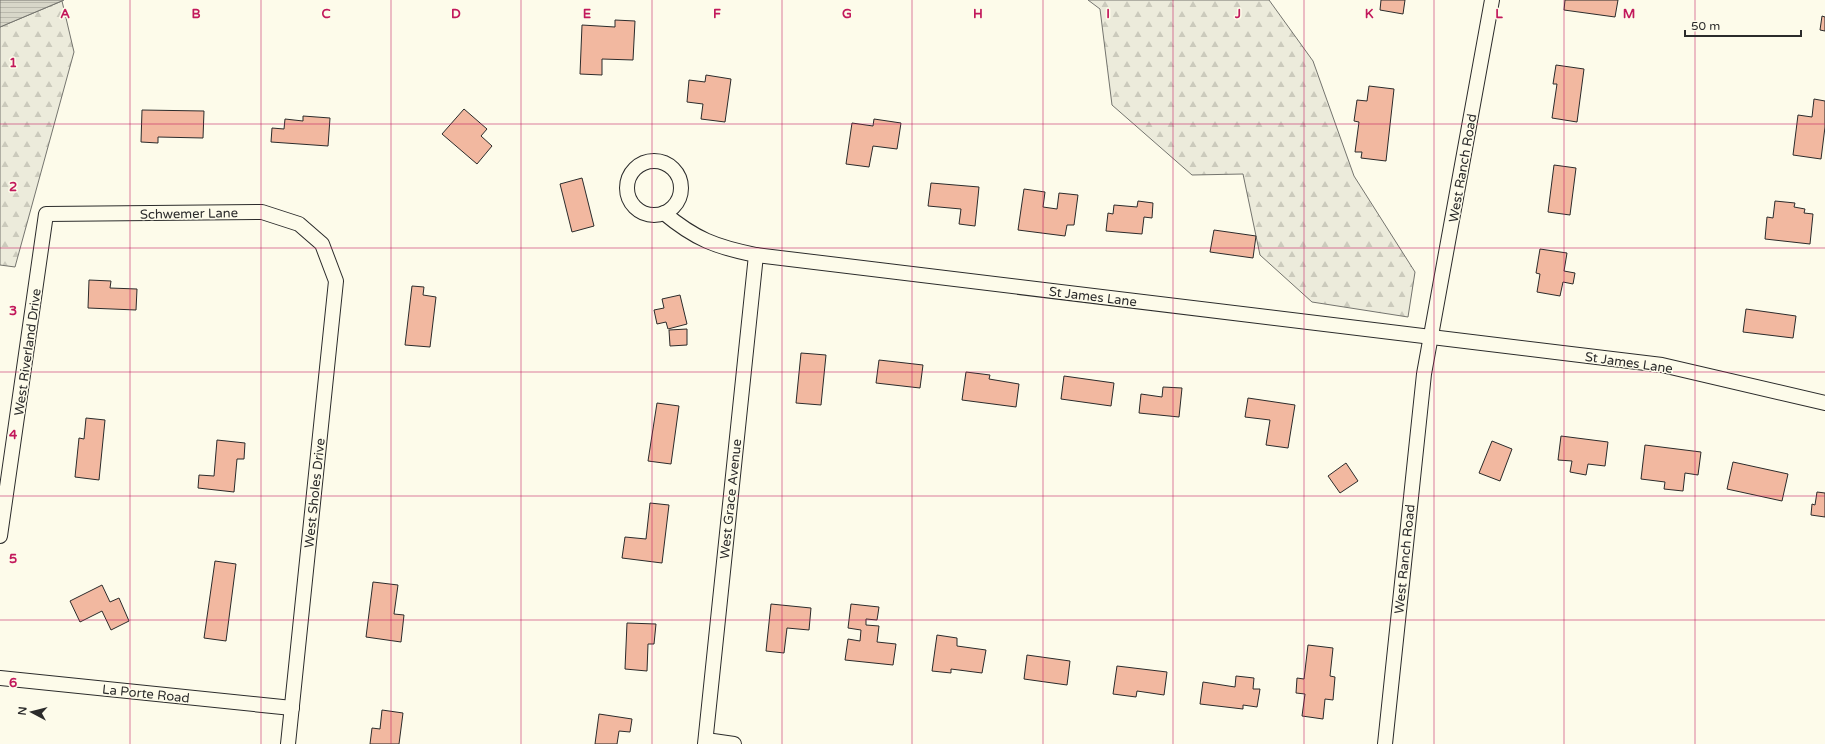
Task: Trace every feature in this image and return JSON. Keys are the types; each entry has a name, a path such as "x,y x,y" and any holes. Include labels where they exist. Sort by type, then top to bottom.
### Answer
{"street":[{"name":"West Ranch Road","path":"1385,744 1424,374 1492,0"},
{"name":"Schwemer Lane","path":"46,214 262,212 299,224 322,244"},
{"name":"St James Lane","path":"664,213 698,238 734,250 756,255 1662,365 1825,403"},
{"name":"West Riverland Drive","path":"0,536 46,214"},
{"name":"West Sholes Drive","path":"288,744 336,281 322,244"},
{"name":"West Grace Avenue","path":"705,742 756,255"},
{"name":"La Porte Road","path":"0,678 292,708"},
{"path":"705,742 734,744"}],"green space":[{"path":"1088,0 1269,0 1313,61 1354,176 1415,272 1408,317 1312,302 1260,255 1243,174 1192,175 1112,105 1100,9"},
{"path":"62,1 74,52 15,267 0,265 0,27"}],"shaded area":[{"path":"0,0 64,0 0,27"}],"building":[{"path":"1381,0 1405,0 1403,14 1380,10"},
{"path":"1565,0 1618,0 1615,17 1564,10"},
{"path":"1822,16 1825,17 1825,31 1820,30"},
{"path":"615,20 635,21 633,60 602,59 602,75 580,74 582,25 615,27"},
{"path":"1556,65 1584,69 1577,122 1552,118 1557,84 1553,84"},
{"path":"706,75 731,79 725,122 701,119 703,104 687,102 689,80 705,82"},
{"path":"1369,86 1394,89 1386,161 1361,158 1362,152 1355,152 1359,122 1354,121 1357,100 1367,101"},
{"path":"1814,99 1825,101 1825,127 1821,159 1793,155 1798,115 1812,117"},
{"path":"464,109 487,129 481,136 492,146 477,164 442,134"},
{"path":"142,110 204,111 203,138 158,137 158,143 141,142"},
{"path":"303,116 330,118 328,146 271,142 272,128 284,129 285,119 303,121"},
{"path":"874,119 901,123 897,149 873,146 869,167 846,164 852,123 873,126"},
{"path":"1554,165 1576,168 1570,215 1548,212"},
{"path":"582,178 594,226 572,232 560,184"},
{"path":"931,183 979,187 975,226 959,224 961,209 928,206"},
{"path":"1024,189 1045,192 1043,207 1057,209 1059,193 1078,195 1074,225 1067,225 1065,236 1018,230"},
{"path":"1138,201 1153,203 1152,218 1144,217 1142,234 1106,231 1108,213 1113,214 1114,205 1137,207"},
{"path":"1775,201 1795,203 1794,207 1805,209 1804,213 1813,214 1810,244 1765,239 1767,217 1773,218"},
{"path":"1214,230 1256,236 1253,258 1210,252"},
{"path":"1540,249 1567,253 1564,271 1575,273 1573,284 1563,282 1560,296 1537,292 1540,274 1536,273"},
{"path":"89,280 111,281 110,288 137,289 136,310 88,308"},
{"path":"412,286 424,287 423,295 436,297 430,347 405,345"},
{"path":"680,295 687,324 668,329 666,322 657,324 654,310 664,308 662,299"},
{"path":"1746,309 1796,316 1793,338 1743,332"},
{"path":"687,329 687,345 670,346 669,330"},
{"path":"801,353 826,355 821,405 796,403"},
{"path":"879,360 923,365 920,388 876,383"},
{"path":"966,372 990,375 989,379 1019,384 1016,407 962,400"},
{"path":"1064,376 1114,383 1111,406 1061,399"},
{"path":"1163,387 1182,388 1179,417 1139,413 1141,394 1162,397"},
{"path":"1248,398 1295,405 1288,448 1266,445 1270,420 1245,417"},
{"path":"657,403 679,406 671,464 648,461"},
{"path":"86,418 105,420 99,480 75,477 79,438 84,439"},
{"path":"1561,436 1608,442 1605,466 1588,464 1586,475 1570,472 1572,461 1558,460"},
{"path":"217,440 245,443 244,459 237,459 234,492 198,488 199,475 214,476"},
{"path":"1492,441 1512,449 1500,481 1479,473"},
{"path":"1645,445 1701,452 1698,475 1685,473 1683,491 1664,489 1665,482 1641,479"},
{"path":"1733,462 1788,474 1782,501 1727,489"},
{"path":"1346,463 1358,481 1340,493 1328,476"},
{"path":"1817,492 1825,493 1825,517 1811,515 1812,504 1815,505"},
{"path":"650,503 669,505 662,563 622,558 625,537 646,539"},
{"path":"215,561 236,564 226,641 204,638"},
{"path":"373,582 398,585 394,614 404,615 401,642 366,637"},
{"path":"102,585 110,602 119,598 129,621 111,630 102,611 80,622 70,601"},
{"path":"771,604 811,608 809,630 787,628 784,653 766,651"},
{"path":"851,604 879,607 877,620 866,619 866,625 879,626 877,642 896,644 893,665 845,660 848,639 860,641 861,630 848,628"},
{"path":"627,623 656,624 654,644 648,644 647,671 625,669"},
{"path":"937,635 957,638 957,646 986,650 982,673 951,669 951,673 932,671"},
{"path":"1308,645 1333,648 1330,676 1335,677 1333,700 1325,699 1323,719 1302,716 1305,694 1296,693 1297,678 1304,679"},
{"path":"1027,655 1070,661 1067,685 1024,679"},
{"path":"1117,666 1167,672 1164,695 1137,691 1136,697 1113,694"},
{"path":"1236,676 1254,678 1253,689 1260,689 1257,707 1243,705 1243,709 1200,704 1203,682 1235,687"},
{"path":"382,710 403,713 399,744 370,744 372,728 380,729"},
{"path":"599,714 632,719 630,732 619,731 617,744 595,744"}]}
